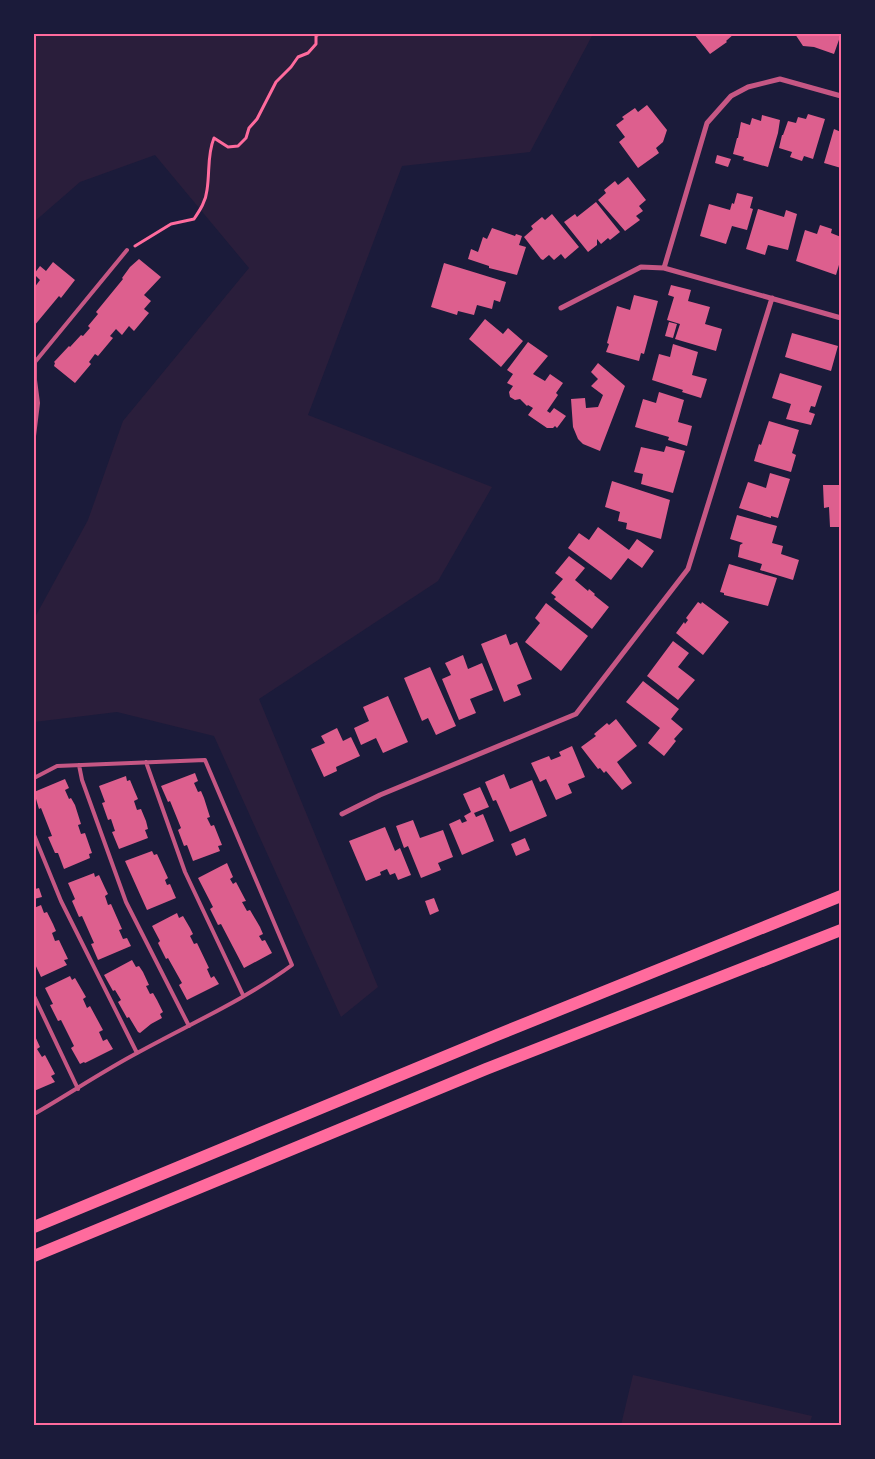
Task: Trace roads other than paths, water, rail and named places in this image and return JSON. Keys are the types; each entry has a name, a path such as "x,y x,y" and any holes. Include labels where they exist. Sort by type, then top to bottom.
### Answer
{"main road":[{"path":"34,1227 497,1034 841,896"},
{"path":"34,1256 486,1069 841,930"}],"street":[{"path":"664,268 707,123 731,96 748,87 780,79 841,96"},
{"path":"561,308 642,268 664,268 841,318"},
{"path":"342,814 380,796 576,714 688,569 772,298"}],"lane":[{"path":"34,436 38,403 35,363 128,250"},
{"path":"34,778 56,766 205,760 292,965 276,976 189,1026 137,1053 34,1114"},
{"path":"146,762 185,872 243,995"},
{"path":"79,765 82,780 126,902 189,1026"},
{"path":"34,835 61,901 137,1053"},
{"path":"34,996 78,1089"}]}
